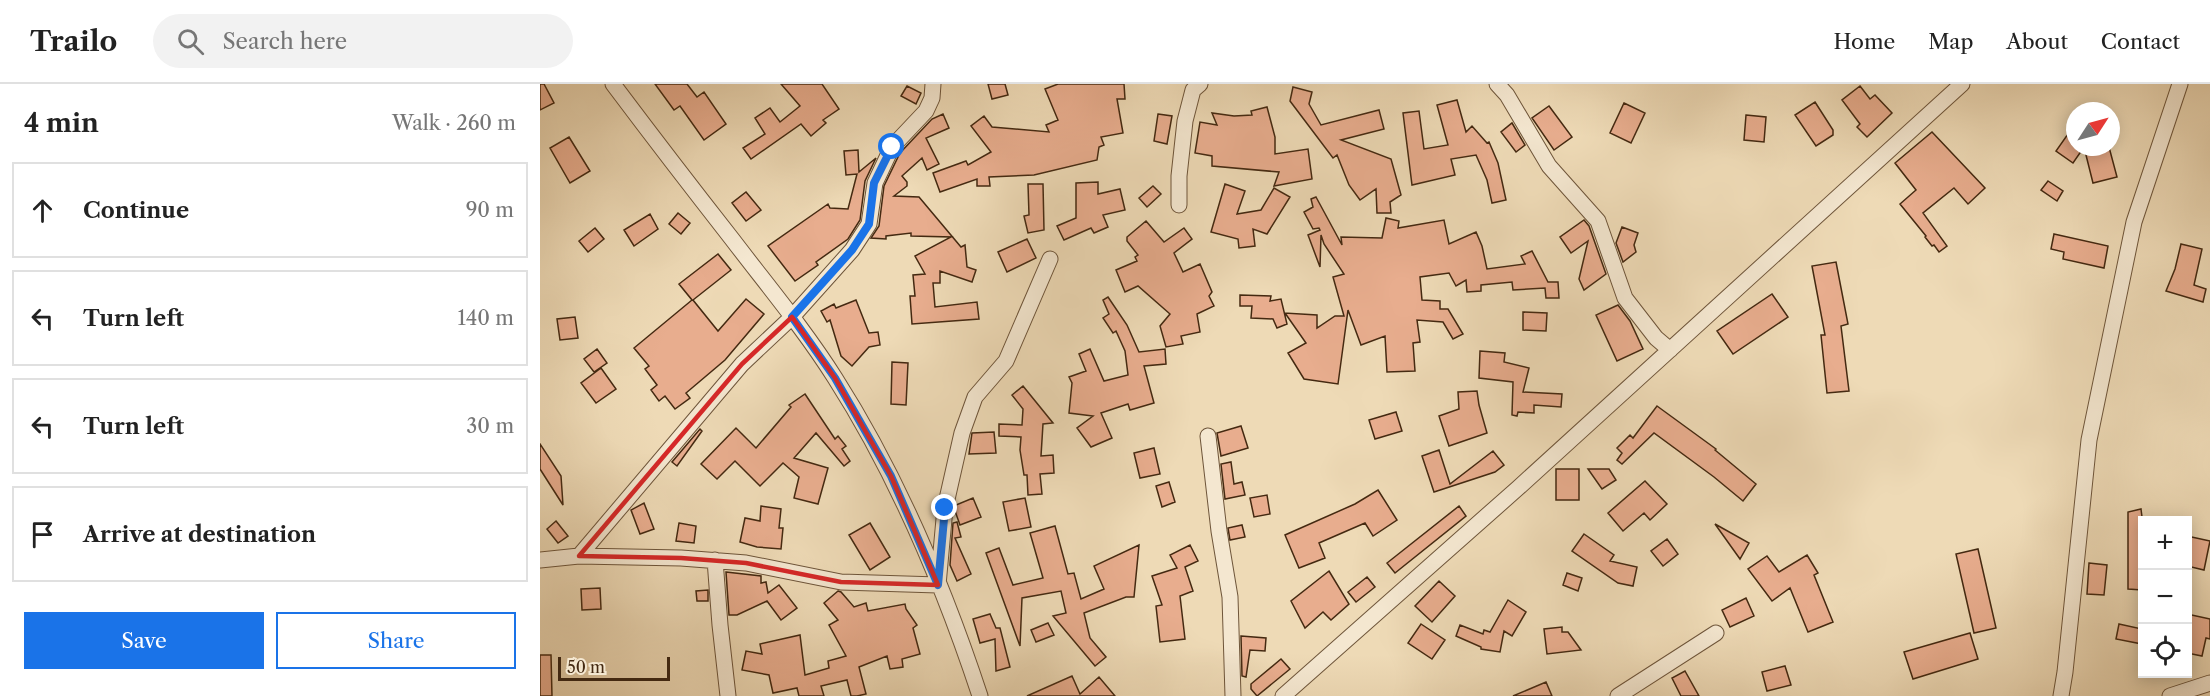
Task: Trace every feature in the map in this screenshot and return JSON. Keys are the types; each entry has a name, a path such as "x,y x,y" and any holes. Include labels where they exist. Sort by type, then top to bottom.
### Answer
{"street":[{"path":"613,84 792,317 835,378 891,476 938,585 980,696"},
{"path":"579,556 742,364 792,317 852,250 869,224 874,183 892,147 926,111 932,98 933,84"},
{"path":"1179,205 1179,176 1185,121 1193,90 1200,84"},
{"path":"1497,84 1507,95 1550,166 1598,221 1625,298 1656,338 1670,350"},
{"path":"1284,696 1962,84"},
{"path":"2061,696 2089,440 2134,222 2180,84"},
{"path":"938,585 945,508 962,433 975,397 1006,361 1050,259"},
{"path":"1208,436 1219,531 1230,597 1233,696"},
{"path":"540,560 579,556 681,558 746,563 841,582 938,585"},
{"path":"715,561 728,696"},
{"path":"1618,696 1716,633"},
{"path":"2170,696 2210,683"}],"highlighted area":[{"path":"792,317 835,378 891,476 938,585 841,582 746,563 681,558 579,556 742,364"}],"building":[{"path":"540,84 544,84 554,103 540,110"},
{"path":"655,84 687,84 697,97 704,92 726,124 704,140 680,106 674,110"},
{"path":"781,84 822,84 839,109 823,120 826,123 811,136 801,124 751,159 743,148 765,134 755,118 770,108 780,122 800,106"},
{"path":"988,84 1005,84 1008,95 992,99"},
{"path":"1058,84 1124,84 1125,99 1117,99 1123,133 1101,137 1104,145 1099,147 1097,160 1034,175 989,177 990,186 977,186 977,179 940,192 933,173 966,161 968,165 991,152 971,126 984,116 992,127 1049,132 1046,125 1058,120 1045,89"},
{"path":"907,86 921,93 916,104 901,96"},
{"path":"1860,86 1870,99 1875,95 1892,113 1867,137 1857,127 1860,124 1842,100"},
{"path":"1293,87 1312,92 1309,104 1321,125 1379,110 1384,129 1341,140 1391,159 1401,195 1390,202 1391,213 1377,213 1376,189 1360,200 1349,185 1337,155 1333,158 1290,101"},
{"path":"1457,100 1466,132 1472,126 1487,143 1489,142 1498,163 1506,200 1492,203 1487,180 1476,155 1451,159 1455,175 1412,185 1403,113 1419,111 1424,149 1448,145 1437,105"},
{"path":"1815,102 1833,130 1833,135 1816,146 1795,115"},
{"path":"1624,103 1645,113 1631,143 1610,133"},
{"path":"1549,106 1572,137 1554,150 1532,118"},
{"path":"1267,107 1275,137 1275,154 1308,149 1312,179 1274,186 1279,172 1212,166 1212,156 1195,153 1200,122 1217,125 1212,113 1234,116 1252,115 1251,111"},
{"path":"943,114 949,128 926,138 939,164 927,170 922,158 902,176 907,186 894,196 919,197 961,247 965,245 967,267 976,270 972,282 940,271 940,283 933,283 935,307 977,302 979,319 912,324 910,296 915,296 913,275 925,274 915,256 951,237 911,236 911,233 886,236 886,239 871,238 879,226 884,186 900,153 932,119"},
{"path":"1158,114 1172,116 1167,144 1154,141"},
{"path":"1746,115 1766,117 1764,142 1744,140"},
{"path":"1512,123 1525,145 1516,152 1501,132"},
{"path":"1932,132 1985,188 1968,204 1954,188 1923,213 1947,246 1939,252 1900,204 1916,190 1895,163"},
{"path":"569,137 590,171 570,183 550,148"},
{"path":"2066,137 2066,156 2078,156 2073,163 2056,151"},
{"path":"858,150 859,172 876,158 865,181 860,220 848,239 816,262 818,265 795,281 768,246 828,204 830,208 848,209 857,174 846,175 844,151"},
{"path":"2086,156 2111,156 2117,177 2093,183"},
{"path":"2048,181 2063,191 2057,201 2041,190"},
{"path":"1098,182 1098,194 1120,189 1125,210 1103,215 1108,227 1094,233 1091,228 1064,240 1057,226 1076,218 1076,183"},
{"path":"1028,184 1043,184 1044,230 1028,233 1024,216 1029,215"},
{"path":"1225,184 1245,191 1237,214 1261,210 1274,188 1290,197 1267,234 1253,229 1255,246 1239,248 1238,239 1211,232"},
{"path":"1153,186 1161,194 1147,207 1139,198"},
{"path":"746,192 761,210 746,221 732,203"},
{"path":"1316,197 1342,245 1341,237 1382,238 1386,218 1399,221 1398,228 1444,220 1449,244 1476,232 1487,269 1525,264 1521,256 1532,251 1548,282 1558,282 1559,298 1546,298 1545,288 1513,290 1512,282 1481,285 1481,291 1467,292 1466,280 1456,286 1449,273 1420,277 1422,300 1440,301 1440,309 1448,309 1463,334 1453,339 1443,322 1417,320 1420,342 1413,343 1415,371 1387,372 1385,336 1361,345 1348,310 1338,384 1304,379 1288,353 1306,343 1285,313 1317,315 1317,328 1335,316 1344,316 1333,277 1344,274 1324,244 1321,235 1320,267 1308,235 1320,230 1319,228 1313,229 1304,212 1313,207 1311,199"},
{"path":"678,213 690,223 681,234 669,224"},
{"path":"650,214 658,229 634,246 624,230"},
{"path":"1584,220 1589,226 1606,274 1584,290 1579,279 1588,241 1571,253 1560,237"},
{"path":"1146,221 1164,242 1184,228 1192,239 1174,253 1183,272 1200,264 1212,292 1209,296 1214,306 1197,314 1200,332 1181,336 1183,344 1166,347 1160,326 1170,314 1138,286 1125,292 1116,270 1137,261 1135,257 1138,255 1127,241 1127,237"},
{"path":"1622,227 1638,233 1634,245 1636,252 1623,262 1616,243"},
{"path":"595,228 604,239 588,252 579,241"},
{"path":"2054,234 2108,246 2104,268 2063,259 2064,252 2051,249"},
{"path":"1027,239 1036,258 1007,272 998,252"},
{"path":"2181,244 2202,249 2194,285 2206,289 2203,302 2166,291 2175,269"},
{"path":"718,254 731,270 693,300 718,331 746,299 764,314 725,360 686,393 690,398 675,409 665,396 659,401 651,390 657,385 645,369 649,366 634,348 692,300 679,284"},
{"path":"1836,262 1848,324 1841,326 1849,391 1827,393 1821,335 1825,335 1812,266"},
{"path":"1772,294 1788,317 1733,354 1717,331"},
{"path":"1240,295 1271,296 1270,301 1281,299 1287,324 1277,328 1273,319 1251,318 1252,306 1240,306"},
{"path":"1108,297 1127,325 1139,352 1165,349 1166,364 1144,366 1154,403 1130,410 1128,404 1101,413 1112,438 1091,447 1077,428 1093,416 1069,413 1072,383 1069,377 1086,371 1079,354 1090,349 1104,381 1128,375 1125,351 1116,331 1113,333 1103,318 1109,314 1103,300"},
{"path":"856,300 869,333 878,332 880,345 869,347 852,366 841,356 830,320 827,322 821,311 834,304 836,308"},
{"path":"1618,305 1630,321 1643,349 1617,361 1596,315"},
{"path":"1523,312 1547,313 1546,331 1523,330"},
{"path":"575,317 578,338 560,340 557,319"},
{"path":"597,349 607,363 594,372 584,359"},
{"path":"1480,351 1505,353 1504,362 1529,368 1523,392 1562,394 1561,407 1534,405 1534,413 1518,412 1517,416 1512,415 1513,382 1479,378"},
{"path":"892,362 908,363 906,405 891,404"},
{"path":"601,368 616,389 596,403 581,383"},
{"path":"1023,386 1053,423 1043,424 1041,456 1053,455 1054,473 1040,474 1042,494 1028,495 1027,475 1024,475 1020,450 1021,437 999,436 999,424 1022,425 1023,409 1012,395"},
{"path":"1477,391 1487,433 1449,446 1439,416 1459,409 1458,392"},
{"path":"805,394 835,439 838,436 846,446 842,449 850,461 844,466 816,433 794,458 828,468 818,504 794,498 799,477 783,463 760,486 735,461 717,479 701,464 736,428 756,448 791,407 789,405"},
{"path":"1657,406 1716,449 1756,484 1743,501 1654,433 1622,464 1617,460 1622,453 1617,448 1630,435 1633,438"},
{"path":"1396,412 1402,431 1375,439 1369,420"},
{"path":"1241,426 1248,448 1221,456 1217,433"},
{"path":"700,429 702,431 677,466 672,462"},
{"path":"994,432 996,453 969,454 972,433"},
{"path":"540,444 561,476 563,505 540,469"},
{"path":"1154,448 1160,474 1140,478 1134,453"},
{"path":"1439,450 1450,484 1493,451 1504,465 1495,472 1434,492 1422,456"},
{"path":"1231,462 1234,484 1242,482 1245,495 1225,499 1221,464"},
{"path":"1556,469 1579,469 1579,500 1556,500"},
{"path":"1588,469 1609,469 1616,480 1602,489"},
{"path":"1645,481 1667,504 1650,520 1644,513 1623,531 1608,513"},
{"path":"1169,482 1175,502 1162,507 1156,486"},
{"path":"1378,490 1397,520 1373,536 1365,523 1319,543 1325,558 1299,568 1285,535 1355,504"},
{"path":"1267,495 1270,514 1254,517 1250,498"},
{"path":"973,498 981,517 960,525 955,511 956,505"},
{"path":"1025,498 1031,527 1009,531 1003,502"},
{"path":"644,503 654,529 640,534 631,510"},
{"path":"761,506 781,509 779,528 783,528 781,549 757,547 740,542 745,518 760,521"},
{"path":"1459,506 1466,516 1395,573 1387,563"},
{"path":"2141,509 2142,516 2138,516 2138,590 2128,589 2128,512"},
{"path":"556,521 568,536 558,543 547,529"},
{"path":"957,522 961,537 955,538 971,574 957,581 950,565 953,523"},
{"path":"679,523 696,526 694,543 676,541"},
{"path":"870,523 890,557 870,570 849,535"},
{"path":"1715,524 1749,543 1740,559"},
{"path":"1242,525 1245,537 1230,540 1228,528"},
{"path":"1055,526 1068,574 1074,573 1081,599 1104,589 1094,566 1139,545 1134,597 1126,597 1084,613 1090,638 1106,657 1095,666 1053,616 1066,613 1061,591 1022,598 1020,646 986,553 999,548 1013,585 1043,578 1030,533"},
{"path":"1584,534 1614,555 1610,561 1637,567 1633,586 1618,583 1572,551"},
{"path":"2192,537 2210,541 2204,570 2192,567"},
{"path":"1667,539 1678,554 1663,566 1651,551"},
{"path":"1190,545 1198,561 1185,567 1193,591 1180,596 1185,639 1160,642 1156,606 1162,605 1152,576 1177,568 1170,555"},
{"path":"1978,549 1996,628 1974,633 1956,554"},
{"path":"1807,555 1818,573 1814,575 1833,622 1808,632 1790,588 1772,601 1748,569 1767,556 1779,572"},
{"path":"2089,563 2107,565 2104,595 2087,594"},
{"path":"1329,571 1349,604 1331,620 1323,612 1305,628 1291,601"},
{"path":"726,572 761,576 761,583 766,582 768,593 779,585 797,608 781,620 767,601 737,615 729,615"},
{"path":"1567,573 1582,578 1578,591 1563,585"},
{"path":"1367,577 1375,587 1356,602 1348,592"},
{"path":"1439,581 1455,596 1432,622 1415,606"},
{"path":"600,588 601,609 582,610 581,589"},
{"path":"708,590 708,601 697,601 696,591"},
{"path":"838,591 854,607 866,603 868,611 905,604 917,625 913,628 920,654 902,659 903,667 890,669 887,656 859,667 866,694 857,696 851,696 847,680 821,686 824,696 799,696 797,688 773,693 769,675 742,670 746,651 762,654 760,644 800,635 805,675 829,668 828,661 846,656 829,625 838,620 824,603"},
{"path":"1746,598 1754,616 1730,627 1722,610"},
{"path":"1508,600 1526,612 1512,636 1504,631 1500,652 1481,649 1456,636 1460,625 1483,634 1484,630 1490,632"},
{"path":"990,614 996,628 1000,628 1010,667 996,671 995,639 980,643 973,619"},
{"path":"2192,615 2210,619 2210,639 2206,638 2202,656 2192,654"},
{"path":"1048,623 1054,635 1036,642 1031,630"},
{"path":"1421,624 1445,640 1432,659 1408,643"},
{"path":"2119,624 2138,628 2138,643 2116,639"},
{"path":"1562,627 1562,632 1568,632 1581,650 1547,654 1544,629"},
{"path":"1970,633 1978,659 1913,679 1904,652"},
{"path":"1241,636 1266,638 1265,651 1250,650 1246,677 1242,676"},
{"path":"540,655 551,655 552,696 540,696"},
{"path":"1281,659 1290,669 1257,696 1251,689 1251,684"},
{"path":"1785,666 1791,685 1767,691 1762,672"},
{"path":"1685,671 1699,696 1681,696 1672,678"},
{"path":"1072,676 1080,694 1099,677 1115,696 1027,696"},
{"path":"1546,682 1552,696 1513,696"}],"route":[{"path":"892,147 874,183 869,224 852,250 792,317 835,378 891,476 938,585 945,508"}]}
